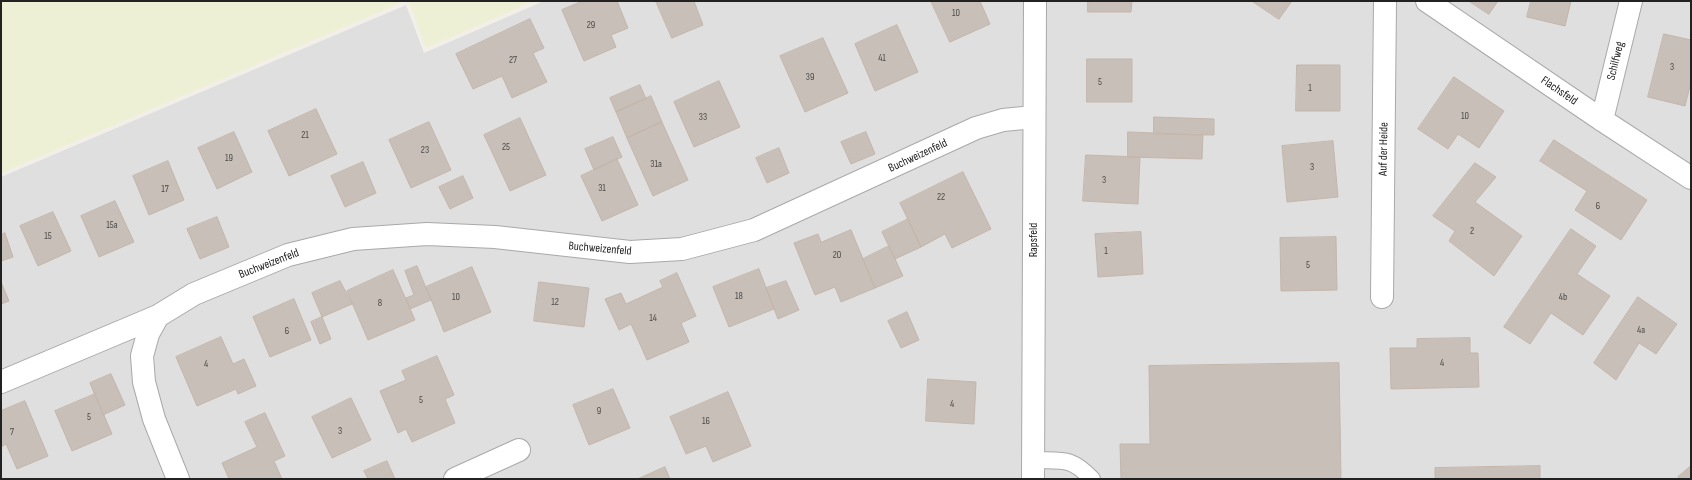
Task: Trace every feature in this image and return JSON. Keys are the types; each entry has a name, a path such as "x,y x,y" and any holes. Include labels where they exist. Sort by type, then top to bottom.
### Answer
{"street":[{"name":"Rapsfeld","path":"1033,470 1035,1"},
{"name":"Auf der Heide","path":"1382,297 1385,1"},
{"name":"Flachsfeld","path":"1427,1 1602,120 1691,178"},
{"name":"Schilfweg","path":"1602,120 1631,1"},
{"name":"Buchweizenfeld","path":"1,382 158,316 194,294 288,255 353,238 427,234 495,238 630,252 682,249 754,230 976,128 1003,120 1034,117"},
{"name":"Buchweizenfeld","path":"158,316 148,334 142,356 144,382 154,419 178,479"},
{"path":"455,479 520,450"}],"lane":[{"path":"1033,470 1069,461 1081,468 1092,479"}],"shaded area":[{"path":"544,1 1691,1 1691,479 1,479 1,177 406,5 424,53"}],"green space":[{"path":"1,1 405,1 1,173"},
{"path":"409,1 534,1 426,48"}],"building":[{"path":"583,1 617,1 628,28 611,35 616,47 584,61 562,10"},
{"path":"656,1 694,1 703,25 672,38"},
{"path":"931,1 980,1 990,24 950,42"},
{"path":"1088,1 1132,1 1131,12 1088,12"},
{"path":"1252,1 1292,1 1279,19"},
{"path":"1469,1 1498,1 1489,14"},
{"path":"1531,1 1571,1 1565,26 1527,17"},
{"path":"530,19 544,48 533,53 547,82 512,98 502,76 473,89 456,54"},
{"path":"897,25 918,72 875,91 855,44"},
{"path":"1664,34 1691,40 1691,82 1685,106 1648,97"},
{"path":"823,38 848,93 805,112 780,56"},
{"path":"1087,59 1132,59 1132,102 1087,102"},
{"path":"1297,65 1340,65 1340,111 1296,111"},
{"path":"1454,77 1504,111 1479,148 1458,134 1448,149 1418,129"},
{"path":"719,81 740,127 694,147 674,102"},
{"path":"640,85 646,99 616,112 610,98"},
{"path":"651,96 662,122 627,138 616,112"},
{"path":"316,109 337,154 289,176 268,131"},
{"path":"1154,117 1214,119 1214,135 1154,134"},
{"path":"520,118 546,175 510,191 484,135"},
{"path":"429,122 451,170 411,188 389,140"},
{"path":"662,122 688,180 653,196 627,138"},
{"path":"234,132 252,172 217,189 198,148"},
{"path":"866,132 875,154 851,164 841,142"},
{"path":"1128,132 1203,135 1202,159 1128,157"},
{"path":"613,137 622,157 594,170 585,149"},
{"path":"1554,140 1647,200 1621,240 1575,210 1587,191 1540,161"},
{"path":"1333,141 1338,197 1287,202 1282,146"},
{"path":"779,148 789,173 767,183 756,158"},
{"path":"1086,155 1140,157 1138,204 1083,201"},
{"path":"617,159 638,205 602,221 581,176"},
{"path":"168,161 184,200 149,215 133,176"},
{"path":"363,162 376,193 345,207 331,176"},
{"path":"1475,163 1496,177 1475,202 1522,236 1494,276 1449,241 1455,231 1433,216"},
{"path":"963,172 991,229 952,248 945,234 921,247 900,203"},
{"path":"463,176 473,198 450,209 439,187"},
{"path":"115,201 134,242 99,257 81,216"},
{"path":"53,212 71,251 38,266 20,226"},
{"path":"217,217 229,247 200,259 187,229"},
{"path":"908,219 921,247 895,259 882,232"},
{"path":"1571,229 1596,246 1577,274 1610,296 1583,335 1551,313 1530,344 1504,327"},
{"path":"851,230 875,288 841,302 835,287 815,295 794,243 818,234 821,242"},
{"path":"1141,232 1143,274 1098,277 1095,234"},
{"path":"5,233 13,257 1,261 1,235"},
{"path":"1336,237 1337,290 1281,291 1280,238"},
{"path":"889,246 903,276 875,288 863,259"},
{"path":"417,266 431,300 410,309 406,298 414,295 405,271"},
{"path":"472,267 491,312 444,332 426,287"},
{"path":"759,269 774,309 729,327 713,287"},
{"path":"393,270 415,320 368,340 347,291"},
{"path":"677,273 696,316 681,323 689,342 647,360 631,324 619,330 605,299 621,293 626,304 663,287 660,281"},
{"path":"340,281 352,304 322,317 312,293"},
{"path":"786,281 799,310 778,319 766,288"},
{"path":"1,282 9,301 1,304"},
{"path":"539,282 589,288 584,327 534,321"},
{"path":"1638,297 1677,324 1656,354 1639,343 1616,380 1594,363"},
{"path":"294,299 311,340 270,357 253,317"},
{"path":"907,312 919,340 901,348 888,321"},
{"path":"322,317 331,339 320,344 311,322"},
{"path":"221,337 233,364 244,359 256,386 238,394 236,389 197,406 176,357"},
{"path":"1470,338 1470,353 1478,353 1479,387 1391,389 1390,348 1417,348 1417,339"},
{"path":"437,356 454,395 445,399 455,423 412,442 406,429 398,433 380,391 406,380 402,371"},
{"path":"1339,363 1341,479 1121,479 1120,444 1150,444 1149,366"},
{"path":"111,374 125,405 103,415 90,383"},
{"path":"928,379 976,382 974,424 926,421"},
{"path":"613,389 630,428 589,445 573,405"},
{"path":"728,392 751,446 713,462 706,446 686,454 670,417"},
{"path":"95,394 112,434 72,451 55,411"},
{"path":"351,398 371,440 332,458 312,417"},
{"path":"25,401 48,456 17,469 6,444 1,447 1,411"},
{"path":"265,413 285,456 274,461 282,479 229,479 222,463 257,447 245,422"},
{"path":"387,461 395,479 368,479 364,471"},
{"path":"1540,466 1540,479 1435,479 1435,468"},
{"path":"1691,466 1691,479 1679,479 1678,477"},
{"path":"665,467 670,479 638,479"}]}
